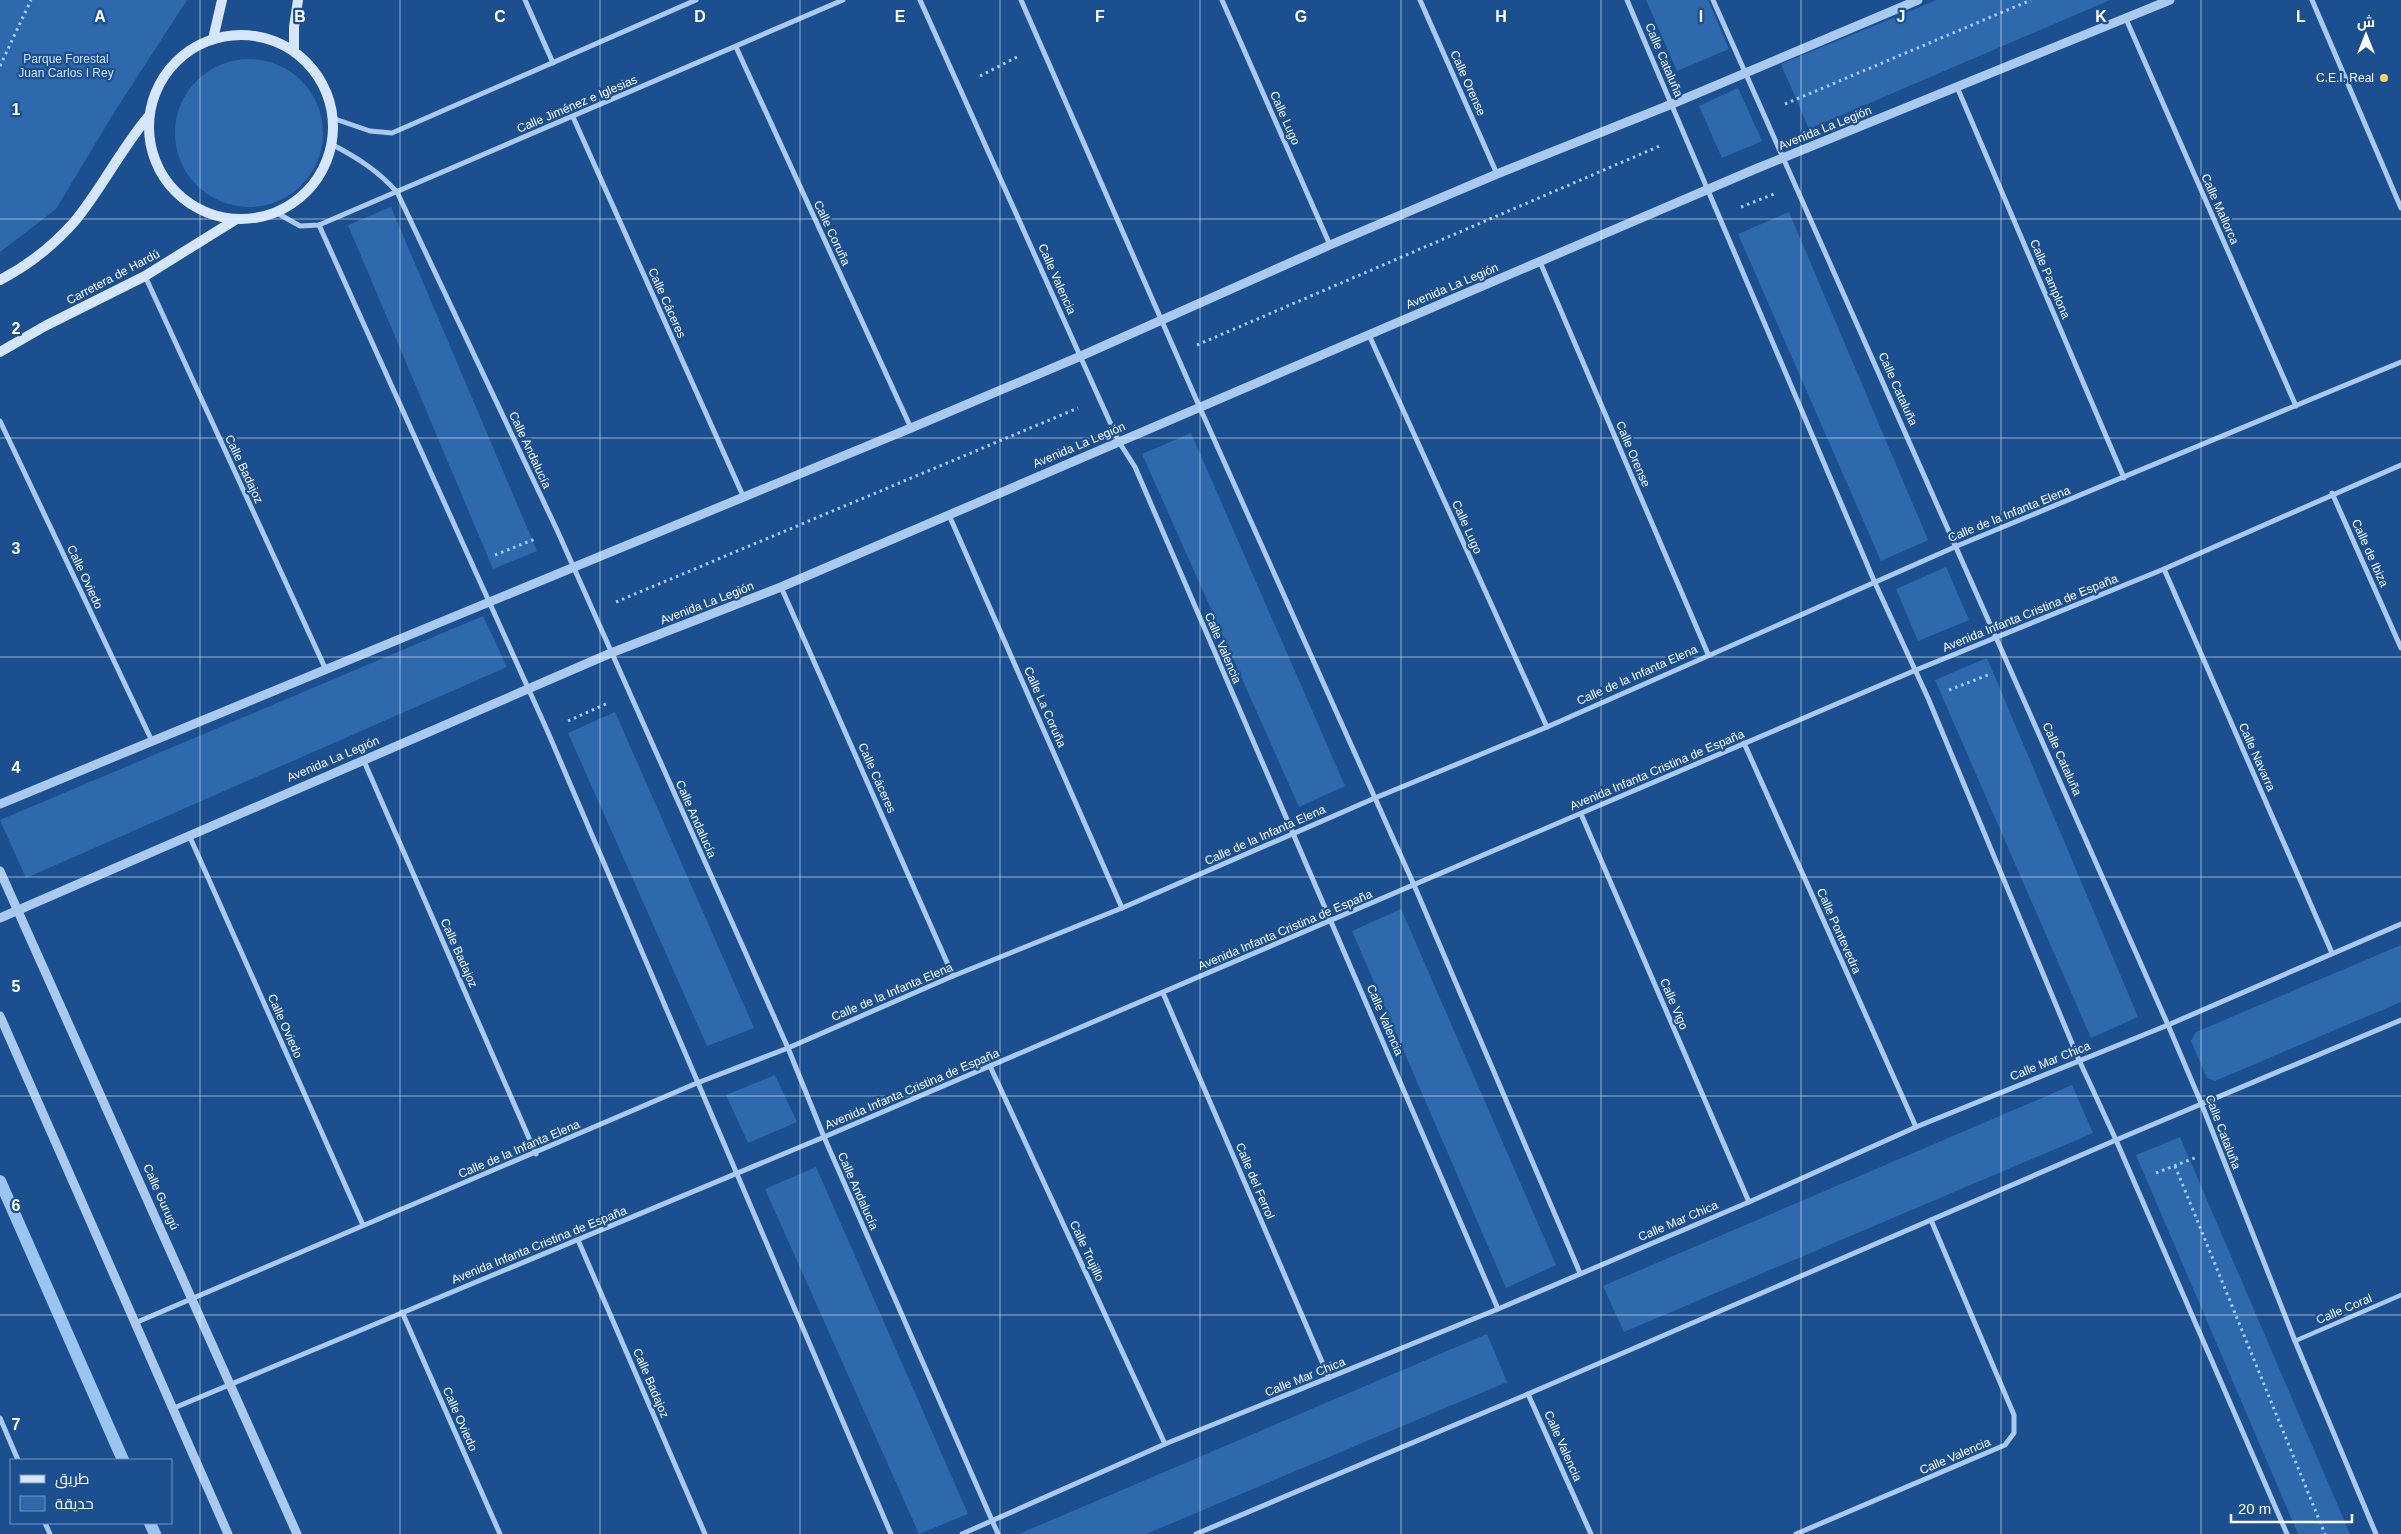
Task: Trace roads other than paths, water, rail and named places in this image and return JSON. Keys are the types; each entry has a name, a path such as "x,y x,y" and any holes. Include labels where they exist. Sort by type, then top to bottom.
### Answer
{"main road":[{"path":"214,39 222,0"},
{"path":"294,50 294,27 298,0"},
{"path":"241,35 269,39 294,50 314,69 328,92 335,119 333,145 322,174 303,197 277,213 249,220 235,220 206,213 180,197 161,175 150,148 148,117 157,87 172,66 190,49 214,39 241,35"},
{"path":"0,280 21,269 46,250 75,220 127,144 148,117"},
{"name":"Carretera de Hardú","path":"0,352 45,326 145,276 235,220"}],"street":[{"path":"525,0 553,63"},
{"path":"335,119 370,131 392,133 696,0"},
{"name":"Calle Jiménez e Iglesias","path":"319,225 843,0"},
{"name":"Calle Valencia","path":"920,0 1119,442 1135,467 1498,1309"},
{"path":"1020,0 1414,885 1580,1273"},
{"name":"Calle Lugo","path":"1222,0 1330,245"},
{"name":"Calle Orense","path":"1420,0 1497,174"},
{"name":"Calle Cataluña","path":"1627,0 1686,135 1875,584 1928,698 2079,1060 2116,1140 2287,1534"},
{"name":"Calle Cataluña","path":"1713,0 1744,74 1764,113 2168,1025 2202,1105 2295,1341 2376,1534"},
{"path":"0,804 491,603 911,428 1162,321 1330,245 1497,174 1744,74 1916,0"},
{"name":"Avenida La Legión","path":"0,918 611,653 782,587 1708,190 2170,0"},
{"path":"2312,0 2401,208"},
{"name":"Calle Mallorca","path":"2126,19 2296,406"},
{"name":"Calle Coruña","path":"736,47 911,428"},
{"name":"Calle Pamplona","path":"1957,87 2124,478"},
{"name":"Calle Cáceres","path":"573,117 744,498"},
{"name":"Calle Andalucía","path":"333,145 366,162 383,176 397,192 557,530 788,1048 824,1137 998,1534"},
{"path":"277,213 300,226 319,225 547,730 891,1534"},
{"name":"Calle Orense","path":"1540,262 1708,654"},
{"name":"Calle Badajoz","path":"145,276 326,670"},
{"name":"Calle Lugo","path":"1369,335 1547,727"},
{"name":"Calle de la Infanta Elena","path":"135,1323 363,1225 536,1154 697,1083 788,1048 953,976 1122,908 1375,798 1547,727 1708,654 1875,584 1957,546 2401,362"},
{"name":"Calle Oviedo","path":"0,421 152,741"},
{"name":"Avenida Infanta Cristina de España","path":"174,1408 824,1137 1916,670 2164,569 2401,465"},
{"name":"Calle de Ibiza","path":"2332,494 2401,648"},
{"name":"Calle La Coruña","path":"950,515 1122,908"},
{"name":"Calle Navarra","path":"2164,569 2332,953"},
{"name":"Calle Cáceres","path":"782,587 953,976"},
{"name":"Calle Pontevedra","path":"1744,743 1916,1127"},
{"name":"Calle Badajoz","path":"363,760 536,1154"},
{"name":"Calle Vigo","path":"1581,814 1749,1202"},
{"name":"Calle Oviedo","path":"189,835 363,1225"},
{"name":"Calle Gurugú","path":"0,871 297,1534"},
{"name":"Calle Mar Chica","path":"962,1534 1166,1444 1498,1309 1749,1202 1916,1127 2168,1025 2401,924"},
{"name":"Calle del Ferrol","path":"1163,993 1329,1378"},
{"path":"0,1016 228,1534"},
{"path":"1196,1534 2401,1020"},
{"name":"Calle Trujillo","path":"990,1066 1166,1444"},
{"name":"Calle Valencia","path":"1796,1534 2005,1445 2014,1433 2014,1415 1931,1220"},
{"name":"Calle Badajoz","path":"578,1240 706,1534"},
{"name":"Calle Coral","path":"2295,1341 2401,1295"},
{"name":"Calle Oviedo","path":"402,1312 500,1534"},
{"name":"Calle Valencia","path":"1528,1394 1591,1534"},
{"path":"0,1418 18,1459"}],"waterway":[{"path":"0,1181 123,1459"},
{"path":"150,1524 155,1534"}],"place":[{"name":"C.E.I. Real","path":"2384,78"}],"park label":[{"name":"Parque Forestal Juan Carlos I Rey","path":"66,66"}]}
